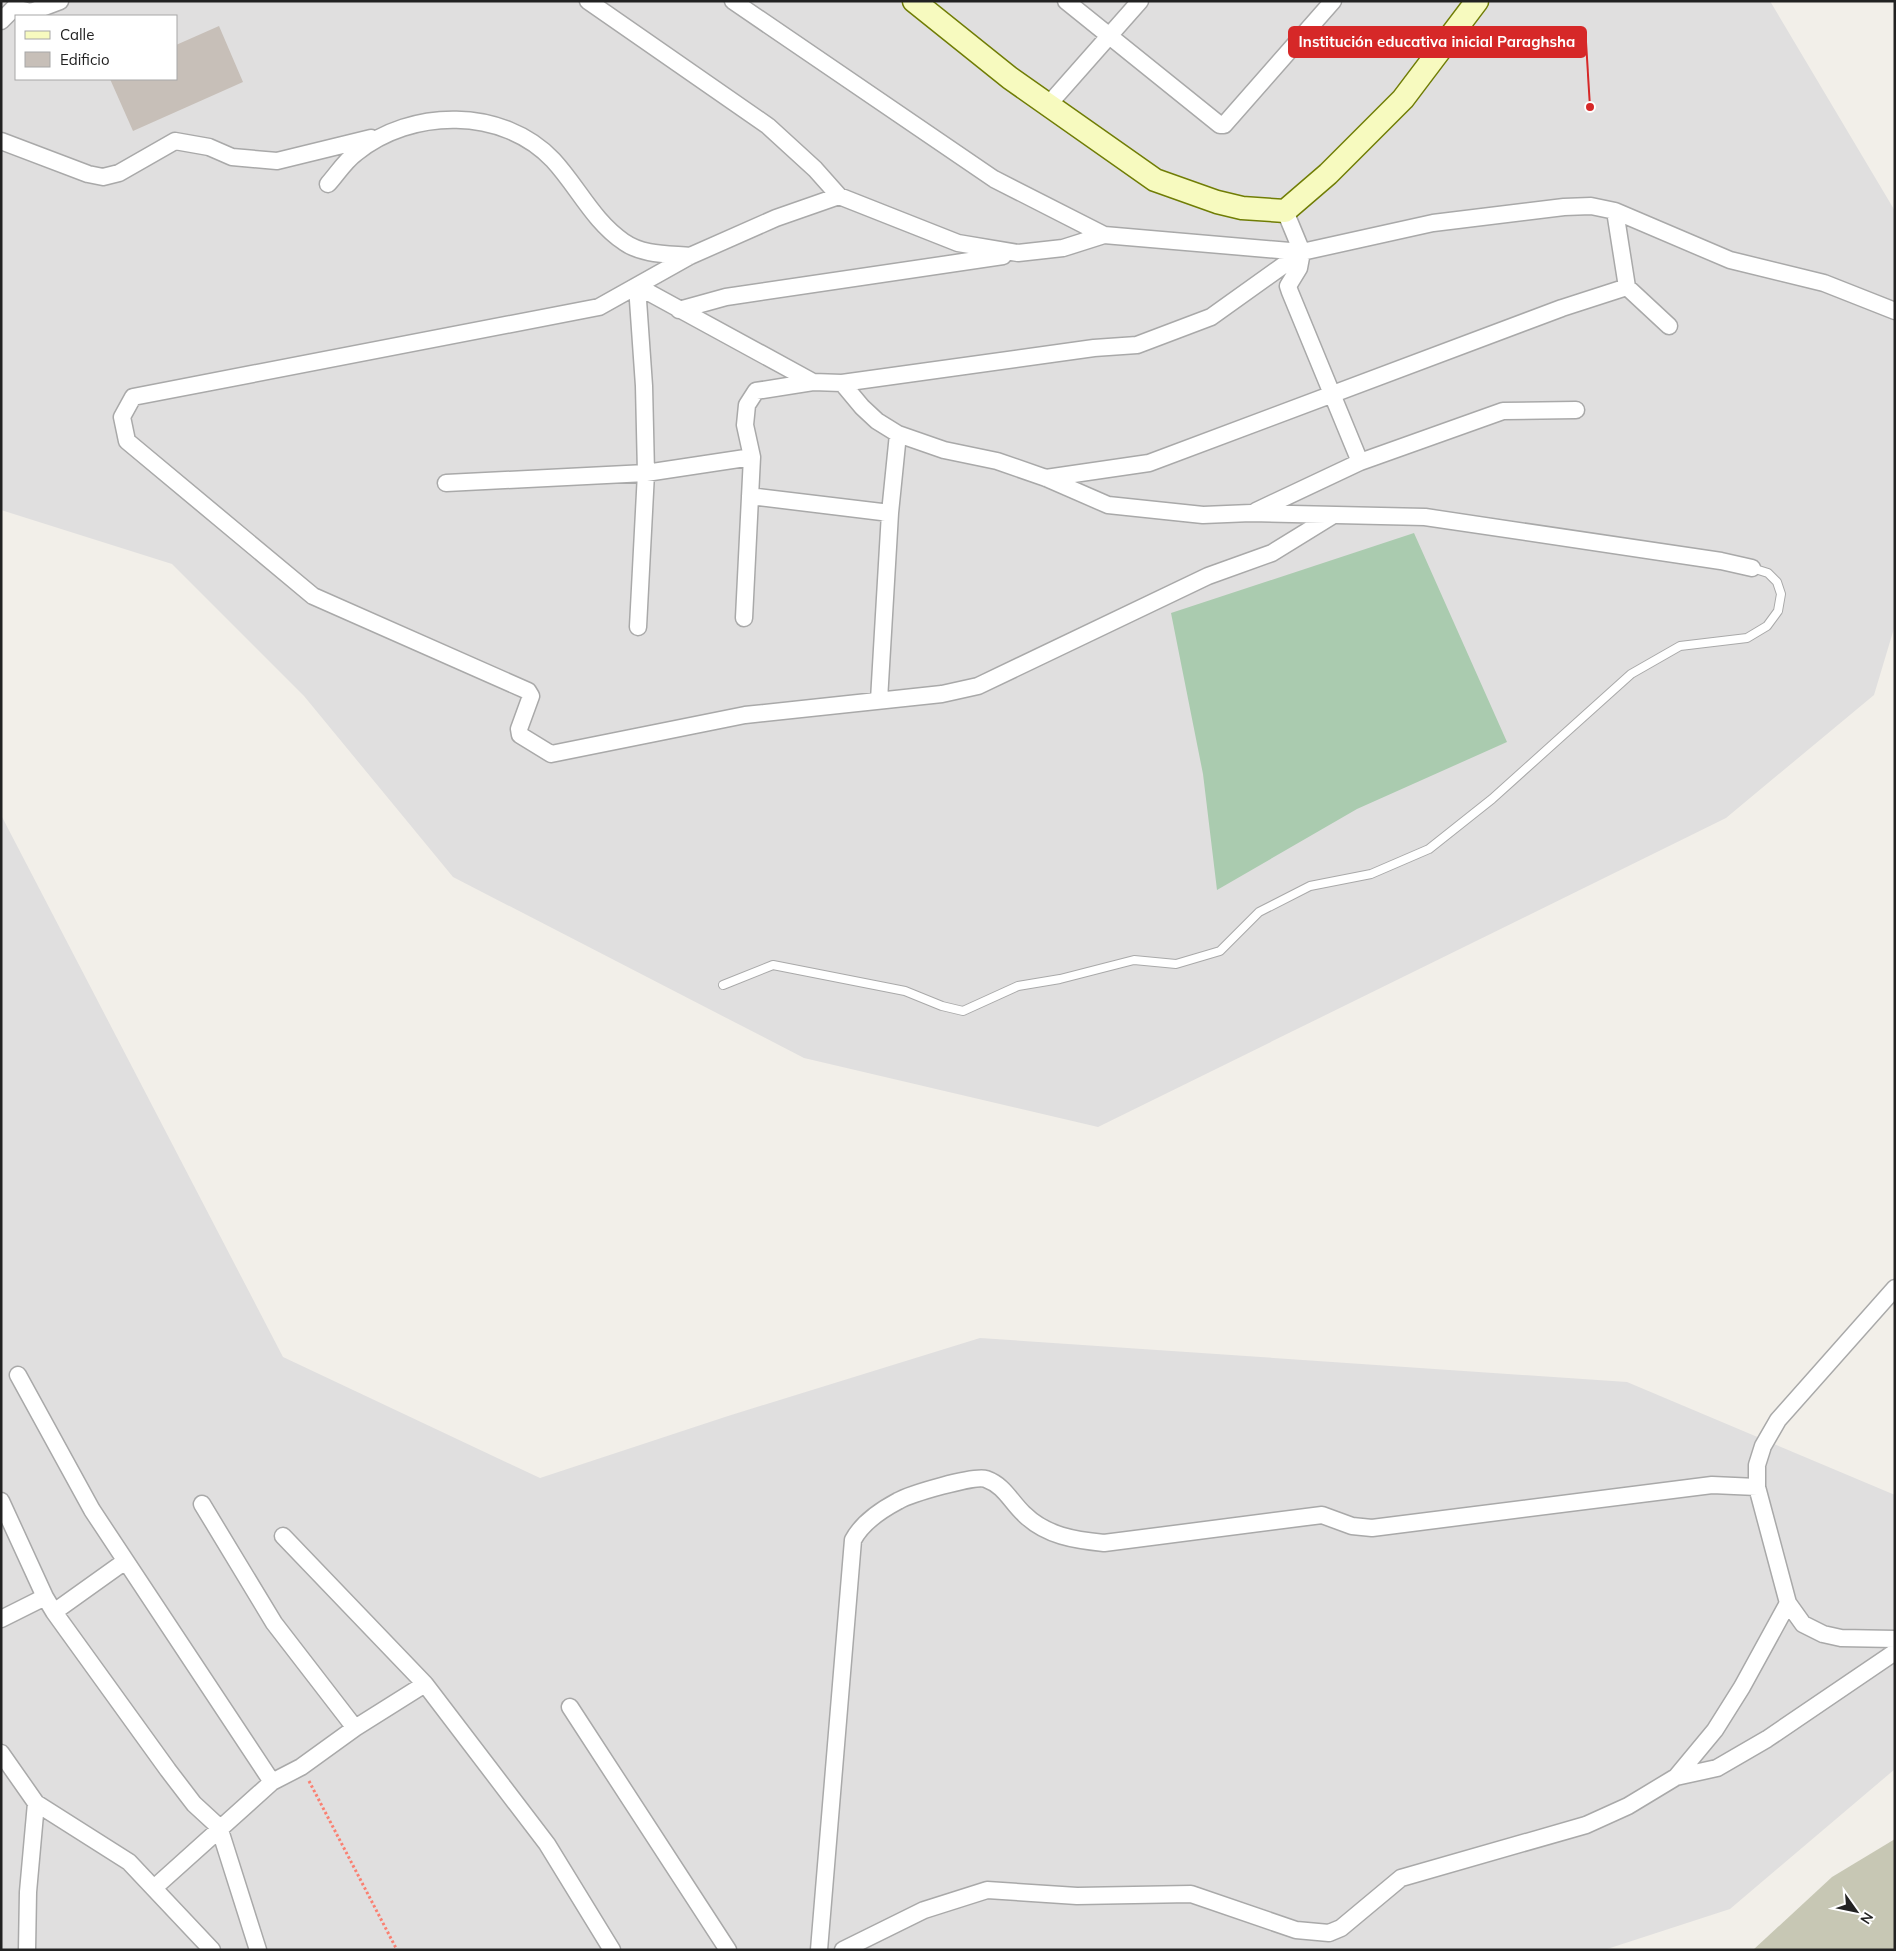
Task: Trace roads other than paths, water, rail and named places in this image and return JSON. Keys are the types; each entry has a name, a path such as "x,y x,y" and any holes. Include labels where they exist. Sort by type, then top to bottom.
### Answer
{"main road":[{"path":"914,1 1010,78 1155,180 1217,202 1242,208 1285,211 1328,174 1403,99 1476,1"}],"street":[{"path":"1,21 12,5 31,12 60,1"},
{"path":"588,1 768,126 815,169 839,196 958,243 1018,254"},
{"path":"733,1 994,179 1104,235 1302,252 1432,223 1564,207 1591,206 1615,211 1730,260 1824,283 1895,311"},
{"path":"1066,1 1220,125 1224,125 1333,1"},
{"path":"1049,104 1140,1"},
{"path":"1,141 88,174 103,177 120,173 175,141 209,147 232,157 277,161 434,122 470,119 508,128 532,140 553,160 602,225 625,244 641,251 690,256"},
{"path":"328,184 355,153 383,135"},
{"path":"839,196 776,218 690,256 599,307 134,397 122,417 127,441 313,596 528,691 531,696 519,729 520,736 551,754 745,715 942,694 978,686 1208,576 1272,553 1332,516"},
{"path":"1285,211 1302,252 1299,268 1288,286 1360,462"},
{"path":"1615,211 1627,287 1669,326"},
{"path":"680,310 726,297 1063,248 1104,235"},
{"path":"744,618 752,457 745,425 747,405 756,391 813,382 842,383 1094,348 1137,345 1211,317 1302,252"},
{"path":"637,286 813,382"},
{"path":"637,286 646,473 638,627"},
{"path":"1046,478 1149,463 1248,428 1562,308 1627,287"},
{"path":"842,383 867,412 898,434 944,450 997,461 1046,478 1108,505 1202,515 1251,513 1425,517 1721,561 1752,568"},
{"path":"1251,513 1360,462 1503,411 1576,410"},
{"path":"879,700 890,513 898,434"},
{"path":"446,483 646,473 752,457"},
{"path":"750,496 890,513"},
{"path":"1895,1288 1778,1420 1763,1446 1757,1465 1757,1487 1788,1603 1803,1624 1823,1634 1841,1638 1895,1639"},
{"path":"18,1375 92,1510 124,1562 272,1782"},
{"path":"819,1950 853,1540 858,1530 899,1500 961,1481 984,1478 1003,1488 1024,1514 1052,1533 1077,1541 1104,1543 1322,1515 1352,1526 1372,1528 1712,1485 1757,1487"},
{"path":"1,1501 54,1612 194,1804 219,1827 258,1950"},
{"path":"202,1504 274,1623 355,1728"},
{"path":"283,1536 425,1684 547,1844 612,1950"},
{"path":"54,1612 124,1562"},
{"path":"1,1620 46,1597"},
{"path":"1676,1777 1715,1730 1742,1687 1788,1603"},
{"path":"843,1950 924,1910 987,1890 1077,1896 1191,1894 1296,1930 1329,1933 1341,1928 1401,1878 1586,1825 1628,1806 1676,1777 1717,1768 1767,1739 1895,1652"},
{"path":"154,1888 219,1827 272,1782 301,1767 355,1728 425,1684"},
{"path":"570,1707 728,1950"},
{"path":"1,1753 36,1803 130,1862 212,1950"},
{"path":"27,1950 28,1892 36,1803"}],"lane":[{"path":"724,985 773,965 905,991 942,1006 963,1011 1018,986 1060,979 1134,960 1176,964 1220,951 1259,912 1310,886 1371,874 1429,849 1492,799 1631,674 1680,646 1747,638 1767,626 1778,611 1781,594 1777,582 1768,573 1752,568"}],"place":[{"name":"Institución educativa inicial Paraghsha","path":"1590,107"}]}
